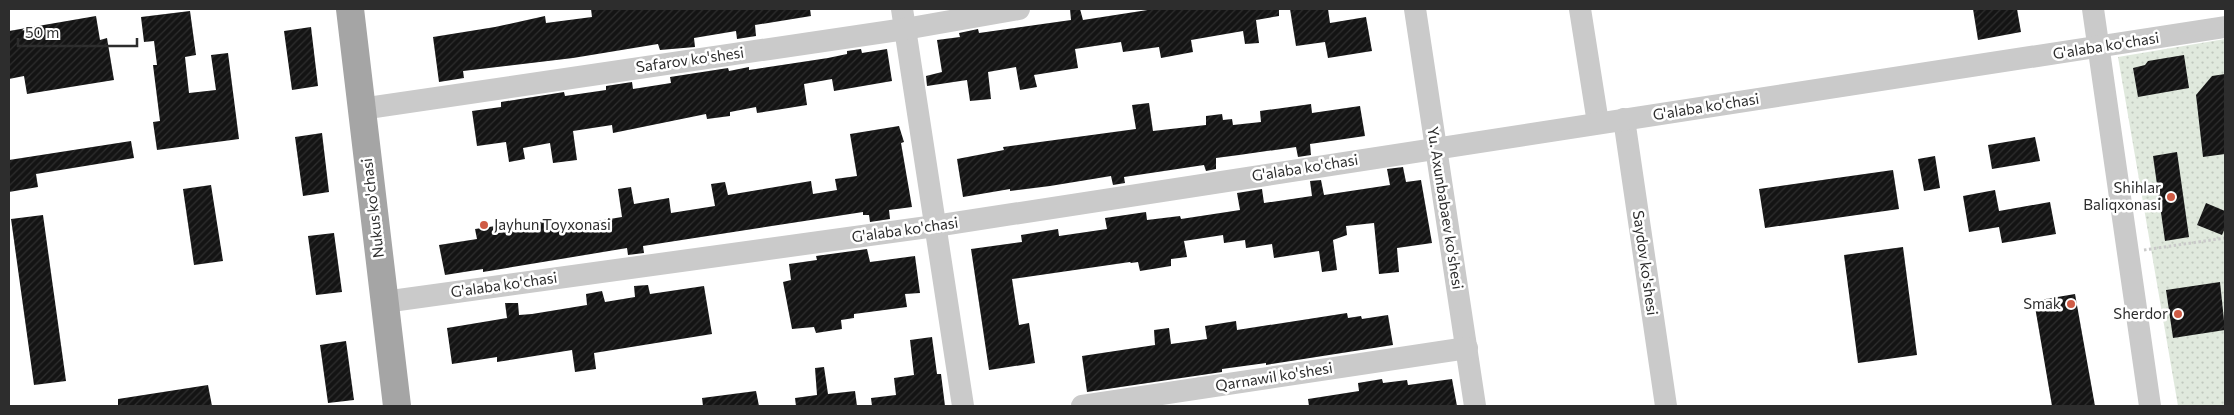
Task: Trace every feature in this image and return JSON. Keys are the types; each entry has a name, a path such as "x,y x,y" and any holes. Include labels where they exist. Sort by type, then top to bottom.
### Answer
{"main road":[{"name":"Nukus ko'chasi","path":"350,9 397,406"}],"street":[{"name":"Safarov ko'shesi","path":"361,109 904,19 1019,9"},
{"name":"Yu. Axunbabaev ko'shesi","path":"1415,9 1476,406"},
{"path":"1580,9 1598,123"},
{"path":"2093,9 2150,406"},
{"path":"904,19 963,406"},
{"name":"G'alaba ko'chasi","path":"384,302 935,226 2225,27"},
{"name":"Saydov ko'shesi","path":"1624,119 1666,406"},
{"name":"Qarnawil ko'shesi","path":"1082,406 1466,348"}],"path":[{"path":"2128,253 2225,238"}],"shaded area":[{"path":"2225,39 2225,406 2178,406 2118,57"}],"building":[{"path":"591,9 810,9 811,16 755,25 756,36 737,39 736,31 694,38 695,47 660,50 658,44 573,58 463,71 464,78 439,82 433,37 495,27 545,16 546,23 592,17"},
{"path":"1070,9 1080,9 1083,20 1154,9 1279,9 1279,16 1256,20 1259,43 1245,44 1243,31 1191,40 1193,52 1161,58 1159,47 1123,52 1121,42 1075,49 1078,68 1034,75 1037,87 1020,90 1016,67 988,72 991,99 970,101 967,80 927,86 926,76 942,72 937,40 960,37 959,33 978,29 979,33 1071,20"},
{"path":"1290,9 1328,9 1330,23 1366,17 1372,51 1328,58 1325,42 1296,46"},
{"path":"1973,9 2017,9 2021,32 1978,40"},
{"path":"190,11 196,55 185,57 189,93 216,90 211,55 228,53 239,139 157,150 153,122 160,121 153,65 157,65 154,41 144,42 141,17"},
{"path":"96,16 100,40 107,38 114,80 27,94 24,76 9,79 9,31"},
{"path":"311,27 318,86 292,90 284,31"},
{"path":"861,49 862,53 887,49 892,81 834,91 832,79 804,84 807,105 757,113 756,107 730,112 730,116 707,119 706,114 613,133 612,125 573,131 577,160 553,163 550,143 523,148 525,159 509,162 506,142 477,146 472,111 501,107 501,102 564,92 565,96 606,90 606,86 632,82 633,89 671,83 670,77 728,68 729,71 749,67 749,70 828,58 847,54 847,51"},
{"path":"2184,55 2189,88 2138,97 2133,68 2145,65 2148,61"},
{"path":"2225,74 2225,154 2203,157 2196,95 2212,76"},
{"path":"1149,103 1153,131 1206,125 1206,116 1222,114 1223,120 1232,119 1233,125 1261,122 1260,111 1311,104 1312,113 1360,106 1365,136 1310,144 1311,155 1298,157 1296,147 1216,158 1216,169 1206,171 1204,165 1124,177 1125,183 1113,185 1111,176 963,197 957,159 1004,150 1003,147 1136,129 1132,105"},
{"path":"899,126 904,142 901,143 912,207 889,210 890,219 870,222 869,215 863,215 863,212 643,246 644,253 628,255 627,248 483,272 483,269 445,275 439,245 477,239 475,229 496,226 498,233 529,228 528,224 552,220 554,228 622,217 618,189 631,187 634,204 669,198 671,213 715,206 711,184 725,182 728,195 811,181 813,194 837,190 835,179 857,176 850,134"},
{"path":"322,133 329,192 303,196 295,137"},
{"path":"2035,137 2040,161 1992,169 1988,145"},
{"path":"131,141 134,158 36,174 38,187 9,192 9,160"},
{"name":"Shihlar Baliqxonasi","path":"2177,152 2189,237 2165,241 2153,156"},
{"path":"1935,156 1940,188 1924,191 1918,159"},
{"path":"1403,167 1406,182 1421,180 1432,243 1397,248 1399,272 1379,274 1374,223 1346,226 1347,235 1333,240 1337,270 1322,272 1319,251 1274,258 1272,244 1246,248 1245,240 1224,243 1223,235 1184,241 1187,257 1171,259 1171,266 1140,271 1138,262 1130,262 1012,279 1019,325 1029,323 1035,363 989,370 971,249 1022,242 1021,235 1058,229 1059,236 1107,229 1105,218 1146,212 1147,220 1180,216 1181,219 1240,210 1237,193 1262,189 1264,203 1312,196 1310,181 1321,180 1324,195 1390,185 1387,169"},
{"path":"1893,170 1899,209 1765,228 1759,189"},
{"path":"211,185 223,261 194,265 183,189"},
{"path":"1995,190 1999,211 2050,202 2056,234 2002,243 1999,227 1969,232 1963,196"},
{"path":"2206,203 2225,211 2225,228 2222,235 2197,225"},
{"path":"43,215 66,381 34,385 11,219"},
{"path":"334,233 342,292 316,295 308,236"},
{"path":"1903,247 1917,355 1858,363 1844,255"},
{"path":"867,249 870,262 915,256 920,293 905,294 907,307 854,314 854,318 841,320 842,329 816,333 814,327 792,329 783,282 791,280 789,264 817,260 816,256"},
{"path":"2220,282 2225,330 2173,338 2166,290"},
{"path":"648,285 650,294 704,286 712,334 594,353 596,369 575,372 572,350 497,362 497,357 452,364 447,328 507,318 505,303 518,303 519,315 532,314 587,305 586,294 602,291 605,302 635,297 634,286"},
{"path":"2075,294 2095,406 2052,406 2034,301"},
{"path":"1347,313 1348,318 1361,316 1362,319 1388,315 1393,345 1266,365 1266,363 1222,369 1222,372 1087,392 1082,356 1155,345 1154,330 1169,328 1171,344 1207,339 1205,326 1236,321 1237,330"},
{"path":"932,337 937,374 941,374 945,406 872,406 871,398 896,395 894,378 914,375 910,340"},
{"path":"346,341 354,400 328,403 320,345"},
{"path":"824,367 828,394 855,391 857,406 796,406 795,398 817,395 815,368"},
{"path":"1382,379 1383,383 1407,380 1408,385 1452,379 1457,406 1309,406 1308,399 1359,391 1358,383"},
{"path":"208,385 212,406 118,406 118,399"},
{"path":"756,391 759,406 703,406 702,398"}],"place":[{"name":"Shihlar Baliqxonasi","path":"2171,197"},
{"name":"Jayhun Toyxonasi","path":"484,225"},
{"name":"Smak","path":"2071,304"},
{"name":"Sherdor","path":"2178,314"}]}
